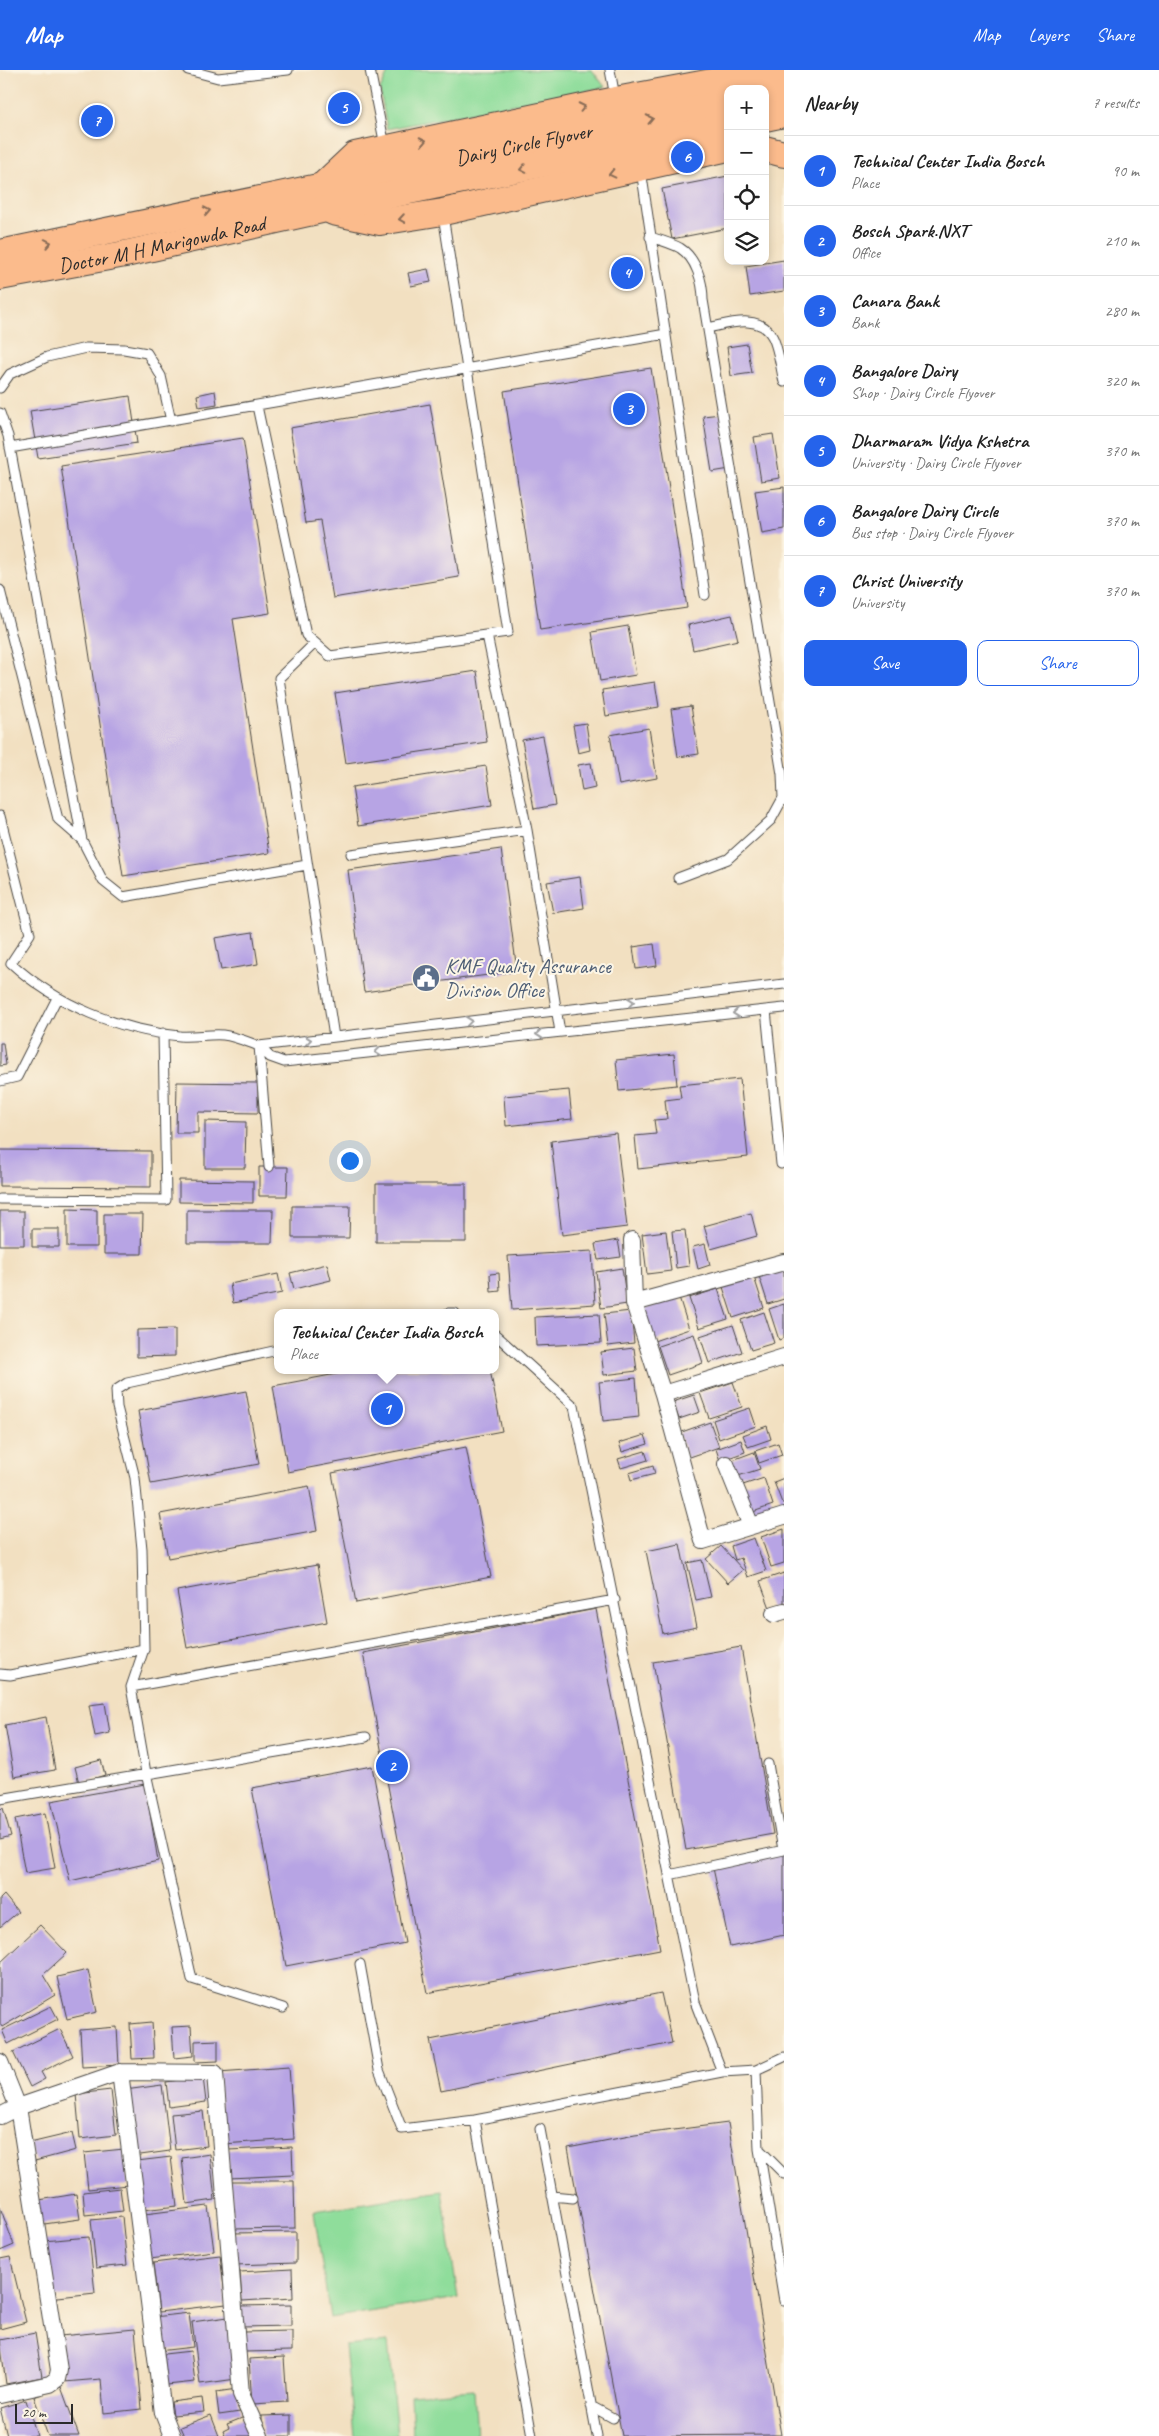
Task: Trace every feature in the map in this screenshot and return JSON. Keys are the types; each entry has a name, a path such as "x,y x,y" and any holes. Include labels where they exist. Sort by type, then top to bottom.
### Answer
{"main road":[{"path":"724,149 443,212 380,222 322,199 355,155 616,100 776,70"},
{"path":"769,93 784,90"},
{"name":"Dairy Circle Flyover","path":"322,199 379,187 724,103"},
{"path":"769,117 784,114"},
{"name":"Dairy Circle Flyover","path":"379,187 724,127"},
{"path":"769,139 784,136"},
{"path":"769,150 784,154"},
{"name":"Doctor M H Marigowda Road","path":"0,253 322,199"},
{"name":"Doctor M H Marigowda Road","path":"0,277 125,254 322,199"}],"street":[{"path":"632,1240 634,1303 663,1394 703,1541 784,1516"},
{"path":"634,1303 784,1262"},
{"path":"663,1394 784,1357"},
{"path":"726,1464 751,1526"},
{"path":"0,2062 18,2107 59,2370 57,2379 50,2384 0,2395"},
{"path":"120,2072 163,2413 172,2436"},
{"path":"0,2116 18,2107 120,2072 215,2073 241,2394 260,2436"}],"lane":[{"path":"188,70 218,78 288,70"},
{"path":"370,70 385,149"},
{"path":"610,70 616,100"},
{"path":"641,167 705,595"},
{"path":"257,406 306,635 330,656 508,632 443,212"},
{"path":"650,237 680,248 692,259 703,285 703,300 782,774 783,798 771,820 728,859 678,878"},
{"path":"708,328 738,321 759,323 772,336 784,382"},
{"path":"10,448 666,334"},
{"path":"0,388 10,374 47,357 86,348 124,349 147,353 161,376 171,421"},
{"path":"0,413 10,448 82,840 103,881 123,897 307,866"},
{"path":"0,590 58,818 82,840"},
{"path":"487,635 527,830 560,1032"},
{"path":"315,643 279,678 334,1037"},
{"path":"0,816 30,934 10,963"},
{"path":"351,854 527,830"},
{"path":"0,961 10,963 32,982 57,998 120,1026 181,1036 224,1035 259,1046 784,984"},
{"path":"0,1081 17,1077 57,998"},
{"path":"259,1046 270,1057 284,1062 784,1008"},
{"path":"766,1010 781,1164"},
{"path":"0,1199 166,1200 163,1033"},
{"path":"259,1046 269,1167"},
{"path":"499,1338 574,1406 615,1600 630,1692 695,2002 722,2072"},
{"path":"274,1351 127,1383 116,1390 117,1407 135,1478 142,1549 144,1649 131,1687 146,1773 192,1979 283,2008"},
{"path":"131,1687 615,1600"},
{"path":"0,1674 10,1675 144,1649"},
{"path":"0,1799 366,1737"},
{"path":"669,1875 783,1850 768,1764"},
{"path":"360,1964 379,2070 402,2129 475,2120 722,2072 756,2070 784,2057"},
{"path":"756,2070 759,2149 784,2301"},
{"path":"475,2120 532,2436"},
{"path":"540,2128 597,2436"},
{"path":"759,2149 784,2174"},
{"path":"552,2196 573,2198"},
{"path":"591,2406 613,2418"}],"green space":[{"path":"389,70 592,70 605,87 387,129 380,90"},
{"path":"442,2191 458,2298 330,2318 314,2211"},
{"path":"388,2342 397,2436 354,2436 345,2346"},
{"path":"474,2390 477,2436 413,2436 411,2395"}],"building":[{"path":"724,177 724,229 672,239 662,189"},
{"path":"784,260 784,291 750,296 746,266 769,265 769,262"},
{"path":"428,269 431,282 411,286 408,273"},
{"path":"747,344 752,373 731,376 727,347"},
{"path":"651,368 687,608 540,630 504,391"},
{"path":"215,391 217,404 199,407 197,395"},
{"path":"130,396 137,443 38,458 30,411"},
{"path":"430,404 459,577 333,598 320,521 306,523 290,428"},
{"path":"721,414 730,469 712,472 703,416"},
{"path":"773,434 780,478 761,481 754,437"},
{"path":"243,438 270,613 233,619 269,853 123,876 61,466"},
{"path":"784,487 784,529 762,533 755,491"},
{"path":"732,615 738,640 693,650 688,625"},
{"path":"628,626 636,675 600,681 592,632"},
{"path":"477,671 487,742 346,763 335,693"},
{"path":"655,682 659,707 606,716 602,690"},
{"path":"691,706 699,754 678,757 671,709"},
{"path":"586,723 590,750 578,753 573,725"},
{"path":"649,728 657,778 619,785 610,735"},
{"path":"543,736 555,805 534,809 522,740"},
{"path":"591,763 595,788 582,791 578,765"},
{"path":"486,766 492,805 358,826 352,787"},
{"path":"501,849 517,971 364,992 348,870"},
{"path":"580,877 584,908 553,913 547,882"},
{"path":"253,932 258,964 221,970 215,938"},
{"path":"654,944 657,966 636,969 633,947"},
{"path":"0,1043 3,1043 6,1065 0,1066"},
{"path":"674,1054 677,1085 619,1091 616,1060"},
{"path":"740,1079 748,1157 638,1169 635,1136 656,1134 654,1120 667,1119 665,1100 681,1098 679,1085"},
{"path":"177,1082 258,1083 258,1113 198,1112 198,1133 176,1133"},
{"path":"569,1090 572,1119 506,1126 504,1096"},
{"path":"205,1121 246,1122 245,1168 205,1168"},
{"path":"616,1133 627,1227 562,1235 551,1141"},
{"path":"0,1150 151,1151 151,1187 0,1186"},
{"path":"259,1167 288,1167 287,1196 259,1196"},
{"path":"179,1180 253,1181 253,1203 179,1202"},
{"path":"376,1184 466,1184 466,1242 376,1242"},
{"path":"292,1206 350,1206 349,1238 292,1238"},
{"path":"67,1209 97,1210 97,1247 67,1247"},
{"path":"187,1210 273,1210 272,1243 187,1243"},
{"path":"0,1211 24,1211 24,1245 0,1245"},
{"path":"751,1213 757,1236 711,1249 704,1226"},
{"path":"104,1214 143,1214 142,1254 104,1254"},
{"path":"32,1229 59,1229 59,1247 32,1247"},
{"path":"685,1230 689,1266 676,1268 672,1231"},
{"path":"666,1231 671,1271 647,1274 642,1234"},
{"path":"618,1240 621,1257 598,1260 595,1244"},
{"path":"705,1244 710,1265 698,1269 693,1247"},
{"path":"592,1251 595,1304 512,1310 508,1256"},
{"path":"327,1264 331,1280 294,1289 290,1273"},
{"path":"622,1268 627,1304 601,1308 596,1272"},
{"path":"784,1268 784,1299 768,1304 759,1276"},
{"path":"499,1273 500,1291 491,1292 490,1274"},
{"path":"278,1274 282,1293 233,1303 230,1284"},
{"path":"753,1274 764,1308 733,1318 722,1284"},
{"path":"718,1289 728,1319 699,1328 689,1298"},
{"path":"679,1297 689,1329 651,1342 640,1310"},
{"path":"784,1304 784,1338 779,1340 769,1309"},
{"path":"631,1311 634,1343 608,1346 604,1314"},
{"path":"764,1312 774,1343 751,1350 741,1320"},
{"path":"599,1314 601,1343 536,1346 535,1317"},
{"path":"733,1325 742,1352 709,1363 700,1336"},
{"path":"175,1329 175,1356 137,1357 137,1330"},
{"path":"694,1334 703,1363 668,1375 658,1346"},
{"path":"634,1348 637,1371 604,1375 601,1352"},
{"path":"336,1374 491,1374 502,1431 288,1472 273,1386"},
{"path":"636,1378 639,1417 603,1421 599,1382"},
{"path":"733,1382 742,1407 709,1418 700,1393"},
{"path":"246,1391 259,1464 151,1484 138,1411"},
{"path":"694,1395 700,1412 679,1419 673,1402"},
{"path":"750,1408 756,1426 719,1439 713,1420"},
{"path":"710,1422 719,1447 687,1458 679,1433"},
{"path":"767,1426 771,1439 748,1447 743,1435"},
{"path":"645,1435 648,1444 622,1452 619,1443"},
{"path":"741,1440 745,1452 720,1461 716,1449"},
{"path":"778,1443 782,1455 759,1463 755,1451"},
{"path":"466,1447 491,1577 356,1603 332,1473"},
{"path":"645,1451 648,1460 621,1468 618,1459"},
{"path":"754,1452 760,1469 735,1477 730,1461"},
{"path":"653,1466 655,1474 631,1480 629,1473"},
{"path":"764,1478 773,1505 750,1513 740,1486"},
{"path":"784,1478 784,1503 782,1503 774,1482"},
{"path":"309,1486 317,1531 168,1558 160,1514"},
{"path":"784,1529 784,1563 771,1567 761,1537"},
{"path":"754,1538 766,1571 748,1577 741,1558 735,1560 731,1546"},
{"path":"680,1544 697,1627 663,1634 646,1551"},
{"path":"721,1546 743,1570 728,1583 706,1559"},
{"path":"702,1560 711,1597 696,1600 687,1563"},
{"path":"317,1565 327,1622 187,1648 177,1591"},
{"path":"784,1573 784,1603 770,1608 760,1581"},
{"path":"596,1609 660,1949 427,1993 363,1653"},
{"path":"741,1647 773,1834 686,1850 653,1662"},
{"path":"105,1703 110,1733 95,1736 89,1705"},
{"path":"46,1717 55,1770 14,1777 5,1725"},
{"path":"101,1760 105,1775 79,1783 75,1767"},
{"path":"372,1766 405,1943 286,1966 252,1788"},
{"path":"145,1784 158,1861 70,1881 51,1801"},
{"path":"3,1808 11,1836 0,1839 0,1809"},
{"path":"45,1813 55,1868 25,1873 15,1819"},
{"path":"784,1852 784,1935 730,1947 713,1868"},
{"path":"4,1895 18,1912 0,1927 0,1899"},
{"path":"40,1925 67,1953 43,1975 55,1995 2,2027 0,2024 0,1963"},
{"path":"88,1970 97,2012 67,2019 57,1977"},
{"path":"661,1993 672,2043 441,2091 430,2040"},
{"path":"51,2006 58,2019 8,2044 2,2030"},
{"path":"152,2022 154,2058 132,2059 130,2024"},
{"path":"191,2026 193,2056 174,2058 172,2027"},
{"path":"117,2027 119,2065 82,2067 80,2030"},
{"path":"60,2029 73,2056 41,2072 45,2079 30,2087 13,2052"},
{"path":"218,2040 218,2061 195,2062 195,2041"},
{"path":"289,2067 294,2139 223,2144 218,2072"},
{"path":"203,2077 206,2102 169,2107 166,2082"},
{"path":"162,2085 170,2151 133,2156 125,2090"},
{"path":"111,2090 116,2135 80,2139 76,2094"},
{"path":"203,2111 207,2146 175,2150 171,2114"},
{"path":"728,2123 781,2435 622,2436 568,2148 635,2135"},
{"path":"72,2133 76,2150 35,2161 30,2143"},
{"path":"292,2147 293,2175 229,2178 228,2150"},
{"path":"124,2149 128,2185 88,2189 84,2153"},
{"path":"210,2154 215,2200 187,2204 182,2158"},
{"path":"171,2157 177,2206 143,2210 137,2161"},
{"path":"231,2181 294,2181 295,2228 232,2229"},
{"path":"120,2188 123,2211 85,2215 83,2192"},
{"path":"76,2194 80,2219 37,2225 33,2201"},
{"path":"208,2206 214,2251 150,2259 145,2214"},
{"path":"0,2207 14,2245 0,2251"},
{"path":"122,2217 127,2265 96,2268 91,2220"},
{"path":"296,2232 296,2263 234,2265 233,2233"},
{"path":"89,2237 95,2293 49,2298 43,2241"},
{"path":"220,2255 226,2304 159,2312 153,2263"},
{"path":"10,2257 26,2322 0,2329 0,2259"},
{"path":"292,2269 293,2298 242,2301 240,2272"},
{"path":"291,2305 291,2326 240,2327 240,2306"},
{"path":"189,2313 193,2347 158,2351 154,2317"},
{"path":"228,2317 236,2379 200,2384 192,2322"},
{"path":"135,2329 142,2409 104,2413 101,2379 64,2382 60,2336"},
{"path":"292,2331 292,2351 244,2352 243,2332"},
{"path":"35,2333 42,2377 6,2384 0,2340"},
{"path":"191,2351 195,2382 167,2385 164,2354"},
{"path":"284,2357 287,2402 252,2404 249,2359"},
{"path":"61,2387 79,2436 48,2436 34,2397"},
{"path":"237,2389 240,2412 219,2415 216,2392"},
{"path":"202,2398 204,2412 173,2415 171,2402"},
{"path":"26,2400 37,2436 7,2436 0,2408"},
{"path":"211,2415 219,2436 184,2436 180,2427"},
{"path":"291,2415 291,2436 262,2436 262,2416"},
{"path":"247,2416 255,2436 225,2436 223,2431 229,2428 227,2424"}],"place":[{"name":"Dharmaram Vidya Kshetra","path":"344,108"},
{"name":"Christ University","path":"97,121"},
{"name":"Bangalore Dairy Circle","path":"687,157"},
{"name":"Bangalore Dairy","path":"627,273"},
{"name":"Canara Bank","path":"629,409"},
{"name":"KMF Quality Assurance Division Office","path":"426,978"},
{"name":"Technical Center India Bosch","path":"387,1409"},
{"name":"Bosch Spark.NXT","path":"392,1766"}]}
